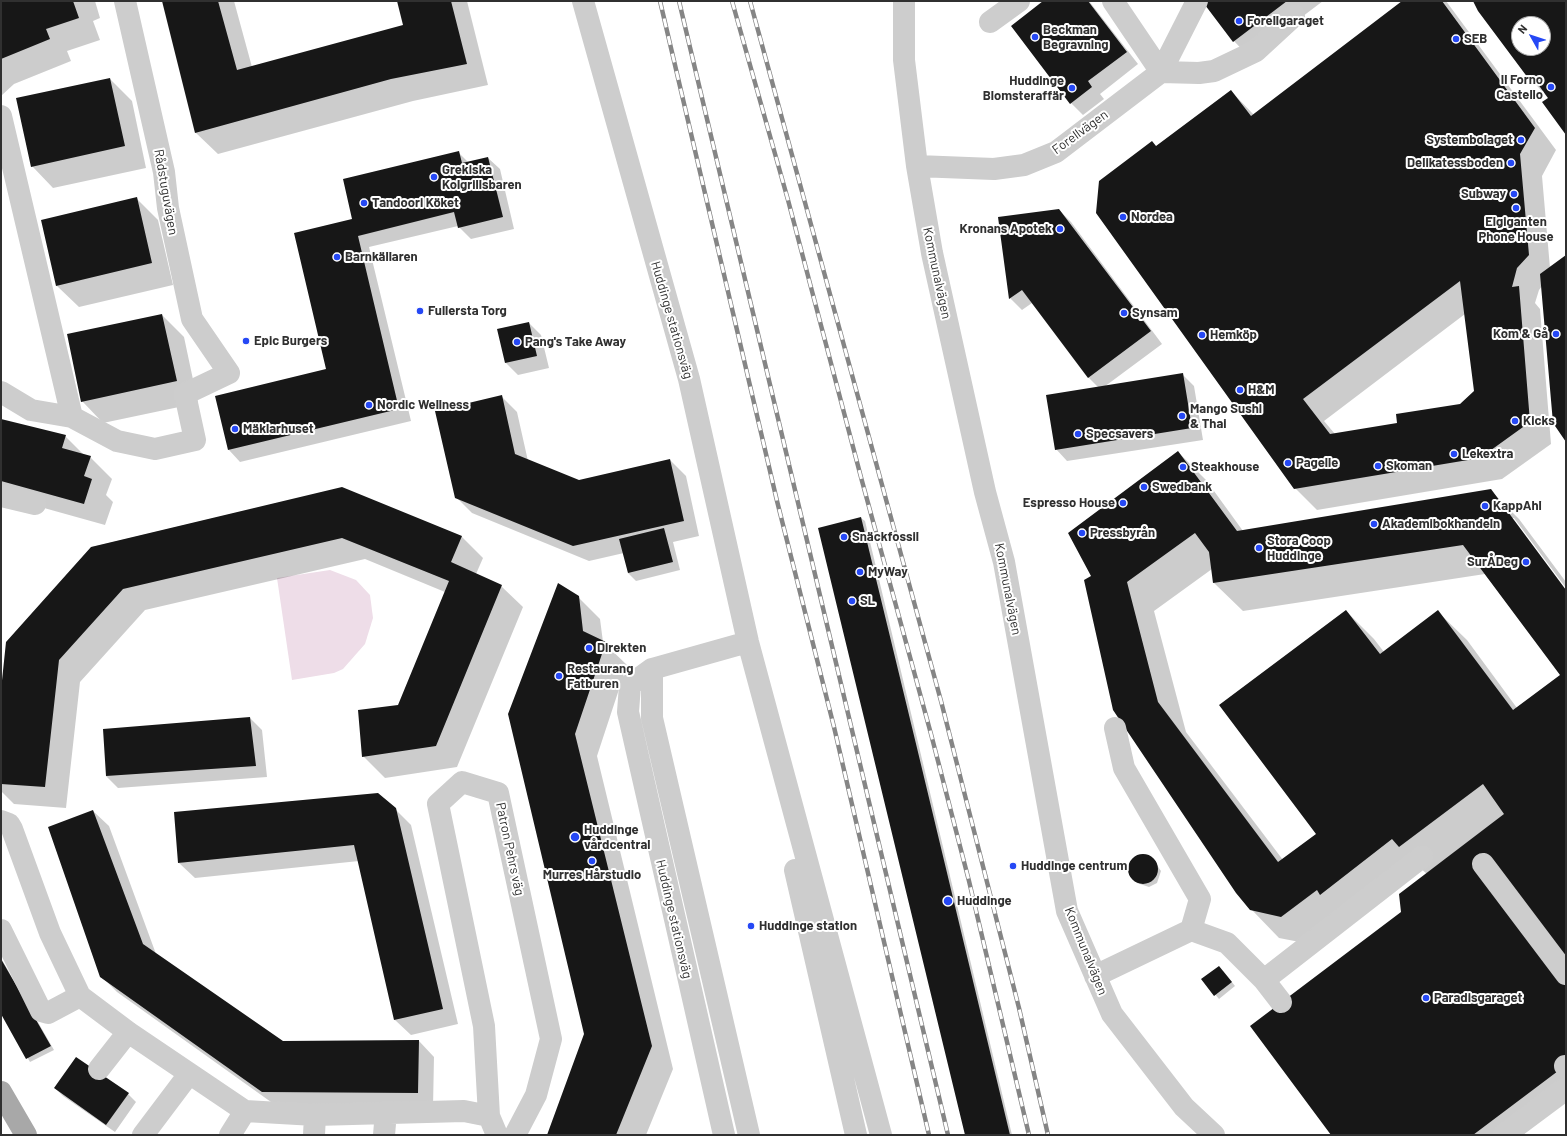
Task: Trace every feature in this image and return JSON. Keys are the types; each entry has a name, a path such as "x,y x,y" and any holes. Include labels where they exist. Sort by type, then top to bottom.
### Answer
{"main road":[{"path":"1,1092 26,1135"}],"street":[{"name":"Rådstuguvägen","path":"72,417 117,441 155,449 195,440 185,394 229,373 192,319 168,208 164,172 125,1"},
{"name":"Huddinge stationsväg","path":"583,1 689,379 739,644 881,1135"},
{"name":"Kommunalvägen","path":"904,1 904,60 917,166 932,253 985,492 1004,562 1067,911 1112,1014 1184,1107 1214,1135"},
{"path":"990,22 1019,1"},
{"path":"1113,1 1161,72"},
{"path":"1161,72 1197,1"},
{"path":"1161,72 1199,73 1214,71 1256,51 1294,16"},
{"name":"Forellvägen","path":"917,166 994,169 1024,165 1056,152 1161,72"},
{"path":"1,116 72,417 31,410 1,392"},
{"path":"1,496 35,504"},
{"name":"Huddinge stationsväg","path":"724,1135 628,712 630,685 652,669 739,644"},
{"path":"739,644 756,701 856,1135"},
{"path":"652,669 652,718 749,1135"},
{"path":"1115,728 1124,768 1200,899 1192,930"},
{"name":"Patron Pehrs väg","path":"498,1135 489,1116 484,1026 438,804 462,782 498,793 551,1039 536,1095 515,1135"},
{"path":"1,821 9,824 12,828 50,933 80,996 128,1032 245,1111 315,1125 386,1112 464,1111 489,1116"},
{"path":"1264,980 1422,857"},
{"path":"1483,864 1566,974"},
{"path":"1,930 41,1011 48,1013 80,996"},
{"path":"1095,976 1192,930 1227,943 1264,980 1281,1002"},
{"path":"99,1069 128,1032"},
{"path":"144,1135 189,1074"},
{"path":"1504,1135 1566,1088"},
{"path":"230,1135 245,1111"},
{"path":"384,1135 386,1112"}],"shaded area":[{"path":"330,570 356,580 370,595 373,618 365,644 343,669 334,673 292,680 277,578"}],"building":[{"path":"1,1 73,1 79,18 46,29 50,39 1,59"},
{"path":"162,1 218,1 237,70 403,25 397,1 451,1 467,64 391,79 195,133"},
{"path":"1043,1 1088,1 1127,52 1088,81 1092,87 1070,104 1011,26"},
{"name":"Forellgaraget","path":"1202,1 1287,1 1233,42"},
{"path":"1402,1 1442,1 1535,128 1520,154 1529,255 1517,268 1512,287 1519,286 1530,422 1480,458 1294,489 1096,213 1099,181 1152,141 1156,146 1231,90 1251,116","holes":["1460,281 1474,391 1460,404 1396,414 1397,423 1330,434 1303,399"]},
{"path":"1473,1 1566,1 1566,135 1542,102 1548,98 1532,76 1528,78 1512,56 1551,56 1551,16 1511,16 1511,55 1478,11"},
{"path":"110,78 125,146 31,167 16,98"},
{"path":"459,151 462,163 488,157 503,217 458,228 454,212 358,236 399,409 228,450 215,396 326,369 294,233 352,219 343,179"},
{"path":"137,197 152,263 56,286 41,220"},
{"path":"1059,209 1151,331 1088,378 1022,290 1009,299 998,217"},
{"path":"1566,255 1566,442 1553,423 1540,274"},
{"path":"162,314 177,381 81,402 67,334"},
{"path":"529,322 537,356 505,363 497,329"},
{"path":"1183,373 1192,428 1055,450 1046,395"},
{"path":"502,395 515,454 579,480 670,459 684,521 573,546 455,498 435,411"},
{"path":"1,419 66,435 62,448 91,456 84,476 92,479 84,504 1,481"},
{"path":"1178,451 1237,531 1491,489 1566,590 1566,1065 1473,1135 1331,1135 1250,1026 1401,912 1399,894 1504,814 1483,784 1399,847 1392,839 1320,895 1317,890 1281,917 1250,910 1236,893 1113,710 1084,580 1091,576 1068,533","holes":["1195,533 1209,552 1213,583 1463,545 1560,675 1513,710 1438,610 1380,654 1346,610 1219,705 1316,834 1278,862 1158,702 1127,582"]},
{"path":"342,487 462,536 451,562 502,585 436,746 362,757 358,710 398,705 449,581 342,538 123,589 59,660 45,787 1,784 1,690 6,642 91,547"},
{"path":"861,517 1010,1135 965,1135 818,528"},
{"path":"664,528 673,562 628,573 619,539"},
{"path":"558,583 579,596 583,631 606,642 575,734 652,1046 616,1135 547,1135 584,1034 508,714"},
{"path":"250,717 256,766 106,776 103,729"},
{"path":"378,793 396,808 443,1009 394,1020 354,845 178,863 174,812"},
{"path":"93,810 143,944 283,1041 419,1040 418,1093 262,1092 100,977 48,827"},
{"path":"1143,854 1149,855 1157,863 1157,875 1149,883 1143,884 1137,883 1129,875 1128,869 1129,863 1137,855"},
{"path":"1,959 51,1046 26,1059 1,1014"},
{"path":"1219,966 1232,982 1214,996 1201,979"},
{"path":"76,1057 129,1093 106,1125 54,1088"}],"railway":[{"path":"660,1 777,501 834,727 929,1135"},
{"path":"679,1 948,1135"},
{"path":"732,1 788,200 862,481 931,734 969,881 1029,1135"},
{"path":"750,1 941,701 1019,1008 1048,1135"}],"place":[{"name":"Forellgaraget","path":"1239,21"},
{"name":"Beckman Begravning","path":"1035,37"},
{"name":"SEB","path":"1456,39"},
{"name":"Il Forno Castello","path":"1551,87"},
{"name":"Huddinge Blomsteraffär","path":"1072,88"},
{"name":"Systembolaget","path":"1521,140"},
{"name":"Delikatessboden","path":"1511,163"},
{"name":"Grekiska Kolgrillsbaren","path":"434,177"},
{"name":"Subway","path":"1514,194"},
{"name":"Tandoori Köket","path":"364,203"},
{"name":"Elgiganten Phone House","path":"1516,208"},
{"name":"Nordea","path":"1123,217"},
{"name":"Kronans Apotek","path":"1060,229"},
{"name":"Barnkällaren","path":"337,257"},
{"name":"Fullersta Torg","path":"420,311"},
{"name":"Synsam","path":"1124,313"},
{"name":"Kom & Gå","path":"1556,334"},
{"name":"Hemköp","path":"1202,335"},
{"name":"Epic Burgers","path":"246,341"},
{"name":"Pang's Take Away","path":"517,342"},
{"name":"H&M","path":"1240,390"},
{"name":"Nordic Wellness","path":"369,405"},
{"name":"Mango Sushi & Thai","path":"1182,416"},
{"name":"Kicks","path":"1515,421"},
{"name":"Mäklarhuset","path":"235,429"},
{"name":"Specsavers","path":"1078,434"},
{"name":"Lekextra","path":"1454,454"},
{"name":"Pagelle","path":"1288,463"},
{"name":"Skoman","path":"1378,466"},
{"name":"Steakhouse","path":"1183,467"},
{"name":"Swedbank","path":"1144,487"},
{"name":"Espresso House","path":"1123,503"},
{"name":"KappAhl","path":"1485,506"},
{"name":"Akademibokhandeln","path":"1374,524"},
{"name":"Pressbyrån","path":"1082,533"},
{"name":"Snäckfossil","path":"844,537"},
{"name":"Stora Coop Huddinge","path":"1259,548"},
{"name":"SurÅDeg","path":"1526,562"},
{"name":"MyWay","path":"860,572"},
{"name":"SL","path":"852,601"},
{"name":"Direkten","path":"589,648"},
{"name":"Restaurang Fatburen","path":"559,676"},
{"name":"Huddinge vårdcentral","path":"575,837"},
{"name":"Murres Hårstudio","path":"592,861"},
{"name":"Huddinge centrum","path":"1013,866"},
{"name":"Huddinge","path":"948,901"},
{"name":"Huddinge station","path":"751,926"},
{"name":"Paradisgaraget","path":"1426,998"}]}
